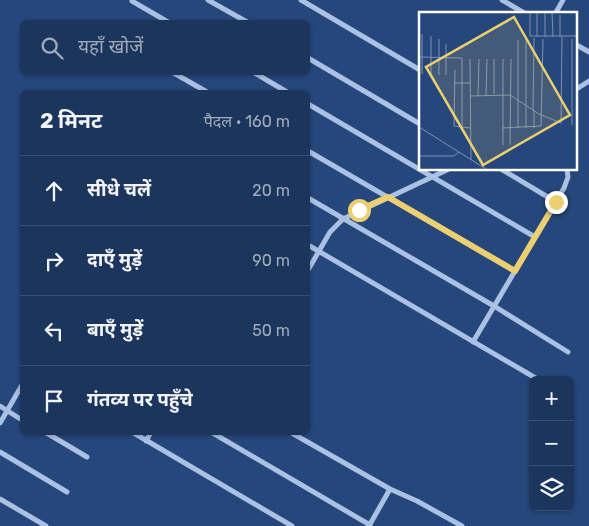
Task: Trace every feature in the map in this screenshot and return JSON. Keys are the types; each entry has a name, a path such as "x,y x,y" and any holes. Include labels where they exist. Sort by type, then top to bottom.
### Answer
{"street":[{"path":"208,0 243,20"},
{"path":"301,0 419,69"},
{"path":"502,0 523,12"},
{"path":"556,12 563,0"},
{"path":"132,1 165,20"},
{"path":"576,45 589,52"},
{"path":"310,59 419,123"},
{"path":"177,75 204,90"},
{"path":"258,75 284,90"},
{"path":"576,89 589,81"},
{"path":"310,105 419,169"},
{"path":"310,151 515,271"},
{"path":"420,170 535,237"},
{"path":"310,266 330,232 343,219 447,170"},
{"path":"503,170 556,202"},
{"path":"473,342 564,188 568,177 567,170"},
{"path":"310,199 494,306 568,352"},
{"path":"310,246 533,376"},
{"path":"0,423 20,388"},
{"path":"0,406 20,419"},
{"path":"50,435 86,456"},
{"path":"137,435 292,526"},
{"path":"146,441 149,435"},
{"path":"215,435 369,525 390,489"},
{"path":"295,435 390,489 417,501 462,526"},
{"path":"0,452 67,492"},
{"path":"0,499 46,526"}],"route":[{"path":"359,210 388,197 515,271 556,202"}]}
